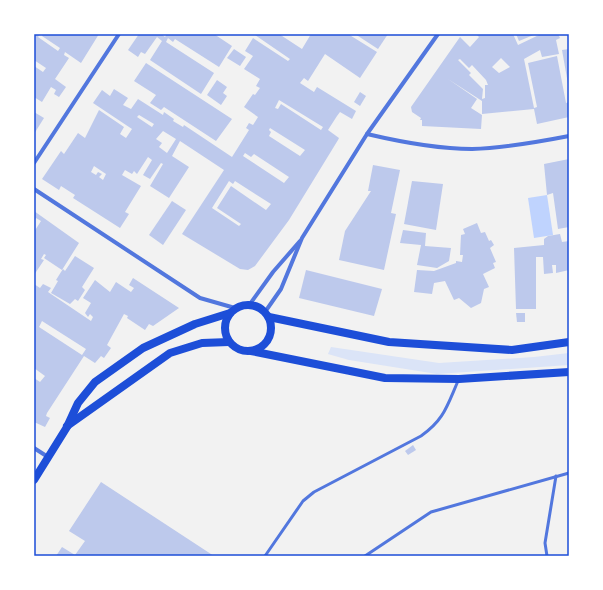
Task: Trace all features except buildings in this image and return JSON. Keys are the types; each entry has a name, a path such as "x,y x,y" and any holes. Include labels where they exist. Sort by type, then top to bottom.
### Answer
{"main road":[{"path":"34,480 67,427 78,403 95,382 144,348 195,324 250,304 256,306 267,315 389,342 512,350 569,342"},
{"path":"229,342 224,327 232,311"},
{"path":"251,351 264,344 268,339 271,332 267,315"},
{"path":"67,427 170,353 202,343 229,342 243,350 385,378 459,379 569,372"}],"street":[{"path":"34,163 119,34"},
{"path":"250,304 273,272 302,238 367,134 438,34"},
{"path":"367,134 415,144 472,149 538,142 569,136"},
{"path":"34,189 200,298 232,311"},
{"path":"267,315 281,289 302,238"},
{"path":"34,448 48,457"}],"lane":[{"path":"265,556 303,501 314,492 421,436 434,427 444,415 459,379"},
{"path":"365,556 431,512 569,473"},
{"path":"548,556 545,543 556,476"}],"shaded area":[{"path":"331,347 439,363 534,357 569,353 569,365 437,374 349,360 328,354"}],"water":[{"path":"547,195 553,235 534,238 528,198"}]}
